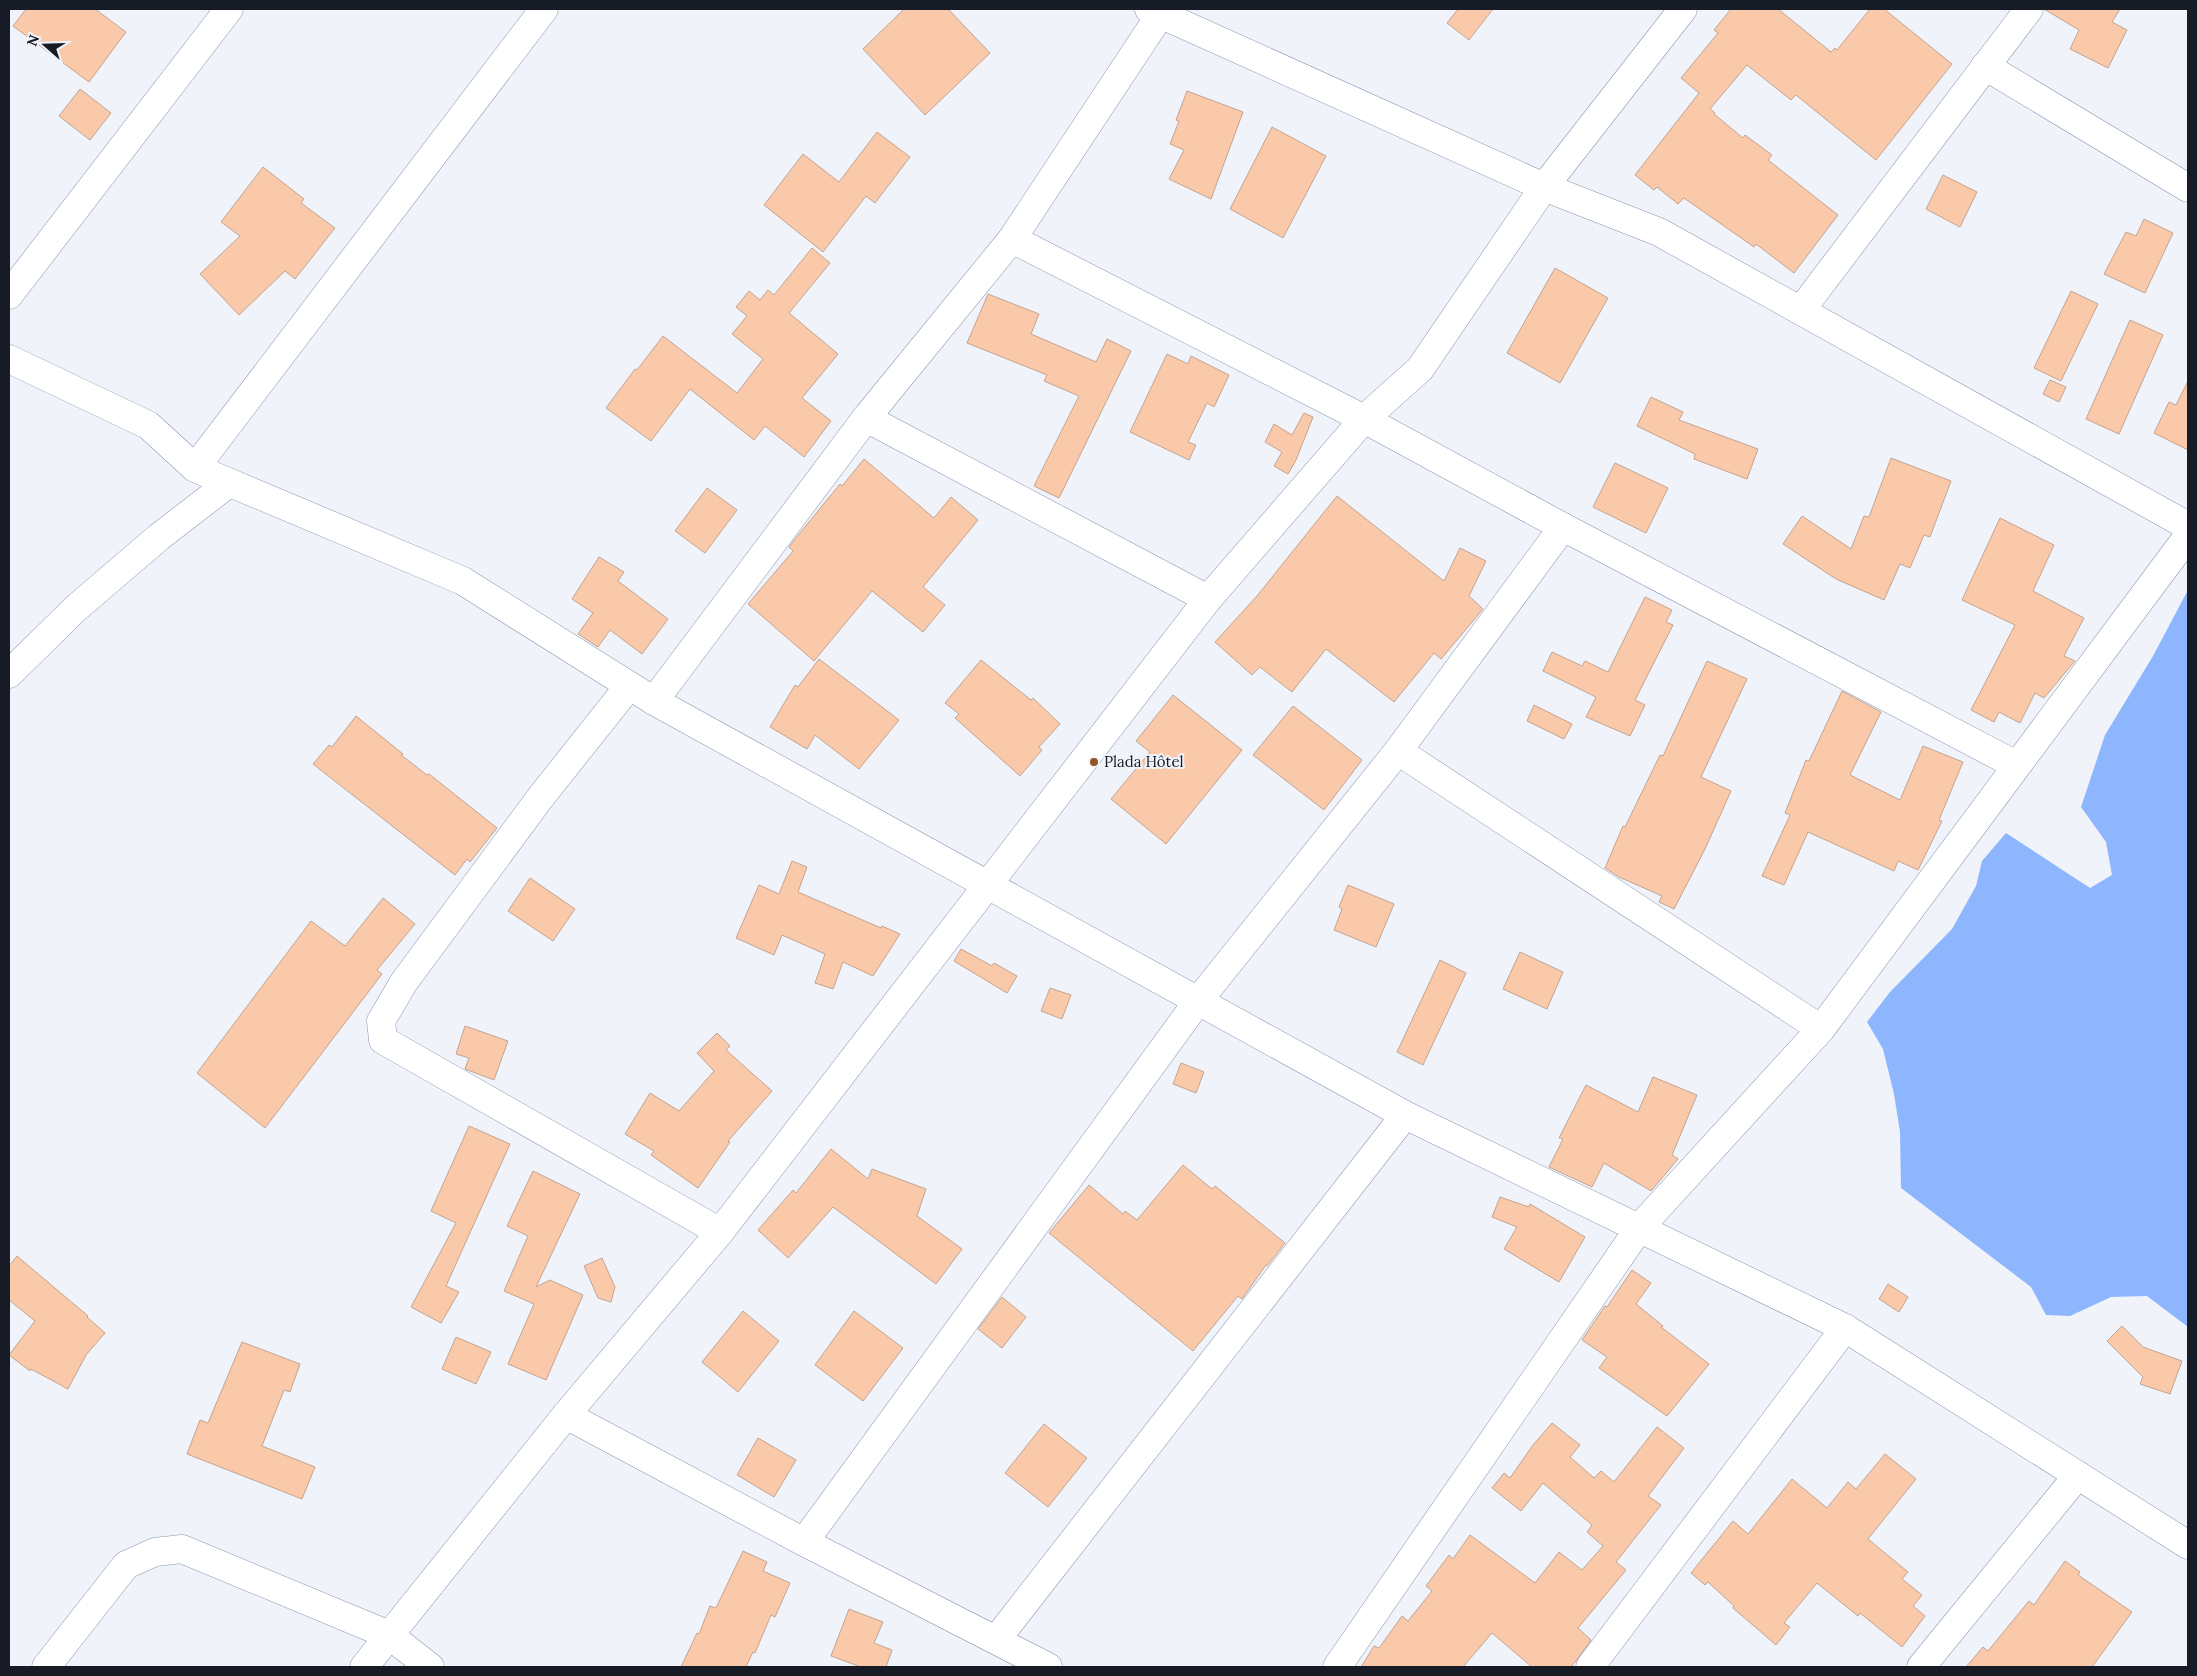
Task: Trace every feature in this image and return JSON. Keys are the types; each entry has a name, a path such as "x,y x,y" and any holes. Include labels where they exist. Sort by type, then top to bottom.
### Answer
{"street":[{"path":"9,295 229,9"},
{"path":"195,468 544,9"},
{"path":"364,1667 566,1415 720,1232 1208,599 1364,419 1420,369 1544,187 1683,9"},
{"path":"1801,310 2029,9"},
{"path":"654,702 866,418 1012,240 1155,12 1544,187 1659,232 2188,526"},
{"path":"1985,66 2188,188"},
{"path":"1012,240 1364,419 1563,527 2016,765"},
{"path":"9,359 148,424 195,468 463,581 654,702 1405,1115 1640,1227 1845,1328 2188,1545"},
{"path":"866,418 1208,599"},
{"path":"9,674 75,609 159,537 230,483"},
{"path":"804,1542 1198,1001 1398,751 1563,527"},
{"path":"1337,1667 1640,1227 1821,1029 2188,536"},
{"path":"629,686 540,798 404,982 381,1021 383,1040 720,1232"},
{"path":"1398,751 1821,1029"},
{"path":"996,1640 1405,1115"},
{"path":"1590,1667 1845,1328"},
{"path":"566,1415 804,1542 1048,1667"},
{"path":"1921,1667 2078,1475"},
{"path":"46,1667 126,1565 156,1552 182,1549 389,1635 430,1667"}],"shaded area":[{"path":"2188,590 2188,1327 2147,1296 2111,1297 2070,1316 2046,1315 2031,1287 1901,1188 1900,1132 1894,1094 1883,1049 1867,1022 1890,992 1952,929 1976,886 1982,861 2006,833 2090,888 2112,875 2106,842 2081,807 2105,735 2153,656"}],"building":[{"path":"26,9 95,9 126,32 89,82 13,26"},
{"path":"904,9 948,9 990,53 925,115 863,49"},
{"path":"1458,9 1493,9 1469,40 1447,23"},
{"path":"1731,9 1778,9 1831,52 1835,48 1837,50 1870,9 1884,9 1952,64 1876,160 1796,95 1791,100 1747,65 1710,109 1743,138 1745,135 1772,155 1768,160 1838,215 1794,273 1756,244 1754,247 1684,198 1678,204 1657,187 1654,190 1635,175 1699,93 1681,78 1718,33 1714,30"},
{"path":"2044,9 2120,9 2112,22 2127,30 2108,68 2070,49 2079,30"},
{"path":"80,89 111,113 90,140 59,116"},
{"path":"1187,91 1243,112 1211,199 1169,179 1184,150 1170,144 1179,121 1176,120"},
{"path":"1272,127 1326,156 1283,238 1230,209"},
{"path":"877,132 910,157 875,203 866,196 823,252 764,205 803,154 839,182"},
{"path":"263,167 304,199 301,203 335,228 295,279 285,271 239,315 200,274 240,236 221,222"},
{"path":"1943,175 1977,192 1960,227 1926,209"},
{"path":"2144,219 2173,233 2145,293 2104,274 2126,232 2136,236"},
{"path":"812,248 830,263 789,313 838,354 802,398 831,421 804,457 765,426 754,440 690,389 651,441 606,408 663,336 737,393 763,359 732,334 747,316 736,307 749,291 760,300 768,290 774,295"},
{"path":"1555,268 1608,298 1560,383 1507,353"},
{"path":"2071,291 2098,304 2061,381 2034,368"},
{"path":"988,294 1039,314 1031,334 1096,362 1107,339 1131,351 1059,498 1034,486 1079,396 1044,381 1047,375 967,343"},
{"path":"2130,320 2163,335 2119,434 2086,419"},
{"path":"1167,354 1188,364 1191,356 1229,375 1214,407 1207,403 1188,442 1196,445 1189,460 1130,432"},
{"path":"2050,380 2066,387 2059,402 2043,394"},
{"path":"2188,381 2188,450 2154,433 2169,402 2176,405"},
{"path":"1651,397 1683,412 1679,420 1758,449 1747,479 1694,459 1695,454 1637,426"},
{"path":"1304,413 1313,417 1296,460 1288,474 1274,466 1282,452 1265,442 1274,424 1292,435"},
{"path":"1891,458 1951,481 1930,537 1924,535 1910,568 1900,564 1884,600 1836,579 1783,544 1802,516 1851,549 1864,516 1869,517"},
{"path":"864,459 934,518 951,497 978,520 923,587 945,605 923,632 872,591 814,661 748,604 793,551 789,547 795,539 840,484 842,486"},
{"path":"1615,463 1668,488 1646,533 1593,507"},
{"path":"707,488 737,510 705,553 675,531"},
{"path":"1337,496 1444,581 1460,548 1486,561 1469,596 1483,609 1441,659 1434,653 1394,702 1326,649 1292,692 1260,667 1252,675 1215,642 1257,596"},
{"path":"2000,518 2054,545 2033,591 2084,618 2064,656 2075,661 2044,698 2035,693 2020,723 1999,712 1994,722 1971,710 2015,625 1962,600"},
{"path":"599,557 624,572 618,581 668,619 642,654 610,630 598,647 578,634 593,613 572,599"},
{"path":"1645,597 1672,610 1666,622 1673,625 1635,700 1645,705 1630,736 1586,717 1596,697 1543,671 1552,652 1582,666 1585,661 1608,672"},
{"path":"819,659 899,720 859,769 815,735 807,749 770,727 795,685 798,687"},
{"path":"981,660 1031,700 1033,698 1060,724 1039,747 1042,750 1020,776 955,718 959,714 945,703"},
{"path":"1707,661 1747,679 1701,777 1731,791 1705,849 1674,909 1659,902 1662,896 1619,877 1605,868 1623,826 1625,827 1660,755 1663,756"},
{"path":"1842,691 1881,712 1850,775 1900,800 1923,746 1963,762 1939,820 1942,821 1918,870 1898,861 1894,871 1808,832 1784,885 1762,876 1790,815 1785,813 1806,760 1809,761"},
{"path":"1173,695 1242,750 1166,844 1111,799 1150,752 1136,741"},
{"path":"1534,705 1572,724 1564,739 1527,721"},
{"path":"1293,706 1362,760 1324,810 1253,755"},
{"path":"356,716 403,754 401,755 427,775 429,774 497,828 470,862 467,859 455,875 313,764 329,745 332,747"},
{"path":"792,861 807,867 798,892 881,928 882,926 900,934 873,976 843,962 833,989 815,983 825,954 782,935 774,955 736,938 759,885 779,894"},
{"path":"530,878 575,909 553,941 508,911"},
{"path":"1348,885 1394,904 1376,947 1334,930 1342,909 1339,907"},
{"path":"383,898 415,924 377,970 382,974 265,1128 197,1073 311,921 345,946"},
{"path":"961,949 992,966 994,963 1017,976 1007,993 954,961"},
{"path":"1520,952 1563,972 1547,1009 1503,989"},
{"path":"1440,960 1466,973 1423,1065 1397,1052"},
{"path":"1050,988 1071,995 1062,1019 1041,1011"},
{"path":"465,1026 508,1041 494,1080 465,1069 469,1058 456,1054"},
{"path":"717,1033 730,1046 726,1050 772,1091 728,1141 730,1142 698,1188 651,1155 654,1151 625,1134 650,1093 679,1111 714,1071 697,1053"},
{"path":"1181,1063 1204,1072 1196,1093 1173,1084"},
{"path":"1653,1077 1697,1095 1672,1155 1678,1159 1651,1191 1604,1163 1592,1187 1549,1167 1563,1139 1559,1138 1586,1085 1638,1112"},
{"path":"469,1126 510,1144 446,1286 459,1292 441,1323 411,1307 456,1223 431,1211"},
{"path":"831,1149 868,1179 872,1169 926,1189 917,1216 962,1249 936,1284 833,1207 788,1258 758,1230 793,1190 796,1193"},
{"path":"1183,1165 1212,1189 1215,1186 1285,1243 1266,1265 1242,1299 1238,1296 1193,1351 1049,1233 1089,1185 1123,1214 1125,1211 1137,1220"},
{"path":"533,1171 580,1194 536,1287 550,1280 583,1295 546,1380 508,1364 534,1304 504,1291 528,1236 507,1226"},
{"path":"1500,1197 1529,1207 1530,1204 1585,1237 1559,1282 1504,1249 1517,1227 1492,1217"},
{"path":"17,1256 88,1316 105,1333 86,1355 68,1389 31,1369 30,1371 9,1355 35,1321 9,1300 9,1266"},
{"path":"602,1258 615,1287 611,1302 598,1298 584,1266"},
{"path":"1632,1270 1651,1283 1636,1304 1663,1326 1661,1327 1709,1364 1667,1416 1599,1368 1607,1357 1582,1340"},
{"path":"1888,1284 1908,1297 1899,1312 1879,1299"},
{"path":"1002,1297 1026,1317 1002,1348 978,1329"},
{"path":"743,1311 779,1341 738,1392 702,1362"},
{"path":"854,1311 903,1348 863,1401 815,1365"},
{"path":"2122,1326 2143,1347 2182,1361 2170,1394 2140,1384 2143,1377 2107,1341"},
{"path":"456,1337 491,1352 476,1384 442,1369"},
{"path":"242,1342 300,1364 290,1392 284,1390 262,1446 315,1467 302,1499 187,1454 200,1420 208,1423"},
{"path":"1552,1423 1580,1445 1570,1457 1594,1478 1601,1471 1614,1482 1657,1427 1684,1448 1648,1496 1661,1505 1616,1562 1626,1570 1578,1628 1591,1640 1576,1661 1571,1667 1532,1667 1492,1633 1463,1667 1361,1667 1374,1646 1379,1648 1402,1616 1408,1621 1432,1591 1426,1586 1449,1555 1453,1559 1470,1535 1535,1583 1559,1552 1582,1570 1603,1546 1587,1532 1592,1525 1543,1483 1521,1511 1492,1488 1504,1473 1510,1478 1533,1445"},
{"path":"1044,1424 1087,1458 1048,1507 1005,1473"},
{"path":"758,1438 796,1460 774,1497 737,1475"},
{"path":"1885,1454 1916,1479 1868,1539 1908,1572 1902,1579 1922,1595 1913,1606 1925,1616 1902,1647 1860,1613 1858,1616 1817,1583 1784,1623 1790,1627 1776,1645 1733,1608 1734,1606 1708,1582 1705,1585 1691,1573 1733,1521 1748,1534 1792,1479 1827,1508 1848,1482 1856,1489"},
{"path":"743,1551 767,1562 763,1571 790,1583 775,1617 771,1615 755,1653 753,1652 746,1667 681,1667 697,1633 699,1634 710,1606 716,1608"},
{"path":"2065,1561 2080,1572 2078,1575 2132,1612 2092,1667 1966,1667 1983,1647 1988,1651 2029,1601 2034,1605"},
{"path":"849,1609 883,1622 874,1643 892,1650 886,1667 861,1667 831,1656"}],"place":[{"name":"Plada Hôtel","path":"1094,762"}]}
